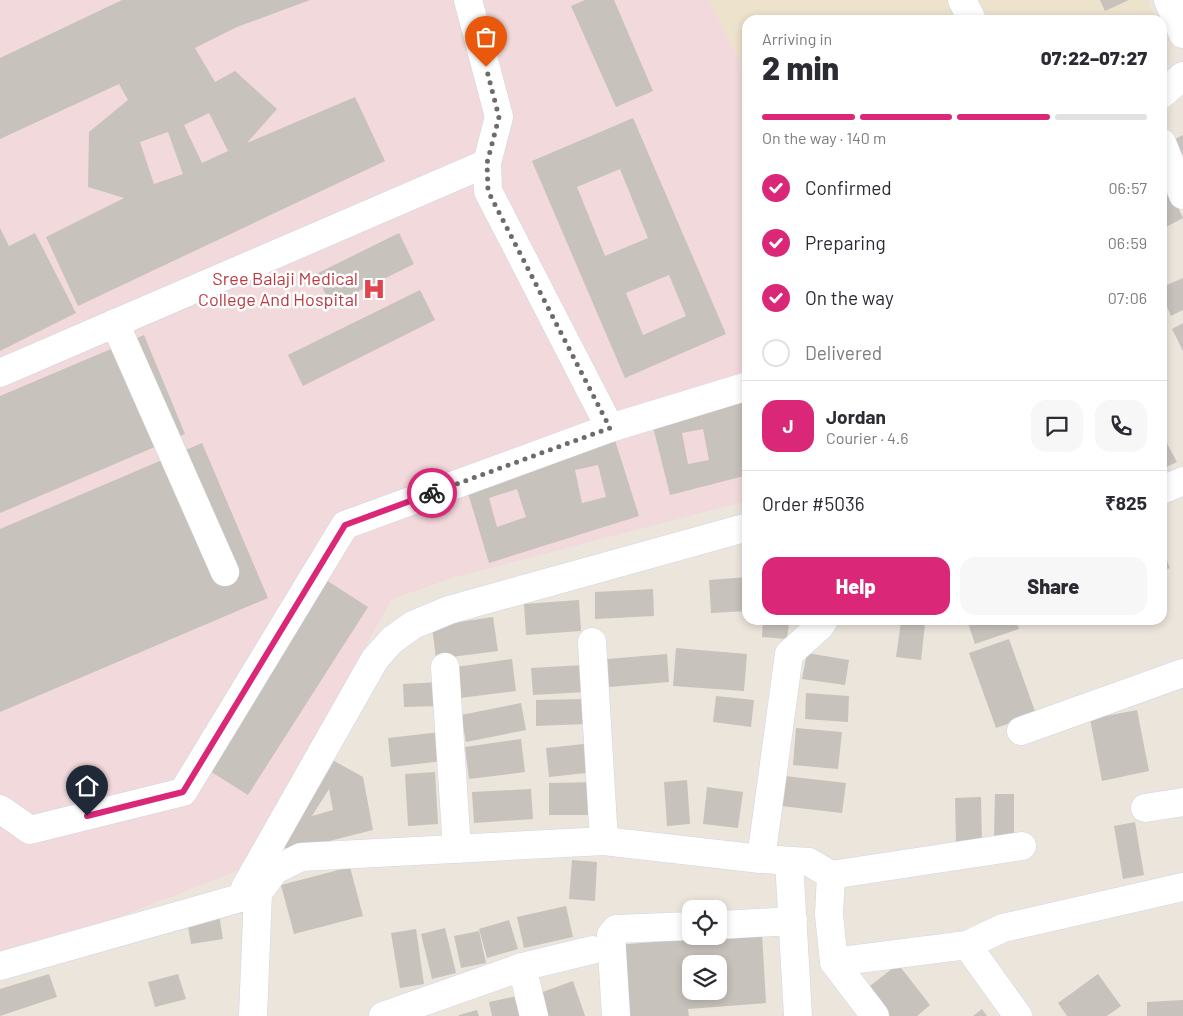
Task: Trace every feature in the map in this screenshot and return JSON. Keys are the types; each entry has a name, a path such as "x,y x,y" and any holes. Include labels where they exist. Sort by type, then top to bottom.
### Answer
{"street":[{"path":"468,0 499,117 487,163 488,191 610,428"},
{"path":"962,0 970,15"},
{"path":"1168,0 1183,34"},
{"path":"1167,90 1183,76"},
{"path":"1167,156 1183,195"},
{"path":"0,373 487,163"},
{"path":"115,323 226,572"},
{"path":"0,809 30,830 183,792 345,525 610,428 742,388"},
{"path":"1167,488 1183,481"},
{"path":"253,1016 249,896 375,659 392,640 413,625 449,610 742,528"},
{"path":"761,859 789,654 821,625"},
{"path":"592,642 604,841"},
{"path":"445,667 458,849"},
{"path":"1021,731 1183,672"},
{"path":"1145,808 1183,802"},
{"path":"0,966 249,896 275,870 301,857 604,841 761,859 809,862 831,875 1022,846"},
{"path":"789,861 798,1016"},
{"path":"831,875 829,915 834,962 875,1016"},
{"path":"834,962 967,945 1004,928 1183,887"},
{"path":"727,925 793,921"},
{"path":"616,1016 611,935 616,930 682,926"},
{"path":"967,945 1018,1016"},
{"path":"383,1016 522,968 592,950"},
{"path":"522,968 534,1016"}],"shaded area":[{"name":"Sree Balaji Medical College And Hospital","path":"0,0 709,0 742,66 742,502 455,577 392,599 240,870 0,963"},
{"path":"709,0 1148,0 1154,15 742,15 742,66"}],"building":[{"path":"122,0 310,0 237,27 195,48 215,82 235,71 277,109 247,143 355,97 385,161 78,306 46,237 124,198 88,187 89,132 128,100 119,84 0,139 0,58","holes":["209,113 228,151 202,163 184,125","168,132 183,174 154,184 140,142"]},
{"path":"585,0 614,0 653,91 616,107 571,6"},
{"path":"1100,0 1129,0 1105,11"},
{"path":"633,118 726,334 625,378 532,161","holes":["620,169 648,238 605,256 577,187","669,275 686,316 643,335 626,293"]},
{"path":"1183,135 1183,156 1175,139"},
{"path":"1169,188 1183,218 1167,226 1167,189"},
{"path":"0,228 9,246 35,233 76,313 0,351"},
{"path":"399,233 414,264 331,305 316,274"},
{"path":"1183,278 1183,310 1171,316 1167,307 1167,285"},
{"path":"420,290 435,320 303,386 288,355"},
{"path":"1183,323 1183,351 1172,329"},
{"path":"144,335 185,434 0,513 0,396"},
{"path":"742,388 742,477 670,495 649,411","holes":["703,429 709,460 688,464 682,433"]},
{"path":"614,437 639,516 489,563 465,483","holes":["598,465 606,497 582,503 575,470","517,489 526,517 497,527 489,498"]},
{"path":"202,443 268,598 0,712 0,529"},
{"path":"1167,443 1177,462 1167,467"},
{"path":"742,577 742,611 711,613 709,580"},
{"path":"323,578 368,607 248,795 202,766"},
{"path":"653,589 654,616 595,619 595,592"},
{"path":"579,600 581,631 526,635 524,604"},
{"path":"493,617 498,651 436,659 432,626"},
{"path":"763,625 789,625 787,639 762,637"},
{"path":"901,625 925,625 921,660 896,657"},
{"path":"969,625 1018,625 1019,629 975,644"},
{"path":"1009,639 1036,714 996,728 969,653"},
{"path":"676,648 747,654 744,691 673,686"},
{"path":"807,653 849,660 845,685 802,679"},
{"path":"667,654 669,682 609,687 607,659"},
{"path":"512,659 516,691 460,698 456,667"},
{"path":"584,665 586,692 533,695 531,668"},
{"path":"441,682 441,706 404,707 403,684"},
{"path":"806,693 849,696 848,722 805,719"},
{"path":"716,696 754,700 751,727 713,722"},
{"path":"585,699 586,724 536,726 536,700"},
{"path":"521,703 526,730 466,742 461,715"},
{"path":"1137,710 1149,771 1102,781 1090,719"},
{"path":"796,728 842,732 838,769 793,765"},
{"path":"440,732 443,761 391,767 388,738"},
{"path":"521,739 525,772 469,779 465,747"},
{"path":"593,743 595,772 549,777 546,748"},
{"path":"329,758 363,777 373,830 294,850 274,845","holes":["329,789 333,810 312,816"]},
{"path":"435,772 438,824 408,826 405,774"},
{"path":"785,776 846,783 842,813 781,806"},
{"path":"687,780 690,824 667,826 664,782"},
{"path":"597,782 597,815 549,815 549,783"},
{"path":"707,787 743,792 738,828 703,824"},
{"path":"531,789 533,819 474,823 472,792"},
{"path":"995,794 1014,794 1014,836 994,836"},
{"path":"981,797 982,842 956,843 955,798"},
{"path":"1135,822 1144,875 1123,879 1114,826"},
{"path":"572,860 597,862 595,901 569,899"},
{"path":"350,867 363,916 294,934 281,885"},
{"path":"566,906 573,937 524,948 517,917"},
{"path":"219,915 223,939 191,944 187,921"},
{"path":"509,920 518,949 487,958 479,929"},
{"path":"445,928 456,973 432,979 421,934"},
{"path":"416,929 424,984 400,988 391,933"},
{"path":"479,931 486,963 461,968 454,936"},
{"path":"762,933 766,1003 688,1009 689,1016 623,1016 617,945 682,940 682,945 727,945 727,936"},
{"path":"898,964 930,1005 917,1016 879,1016 861,993"},
{"path":"49,974 57,997 0,1016 0,989"},
{"path":"178,974 186,999 155,1007 148,982"},
{"path":"1098,974 1121,1006 1107,1016 1067,1016 1058,1003"},
{"path":"573,981 585,1016 545,1016 537,994"},
{"path":"522,995 526,1016 492,1016 489,1002"},
{"path":"1183,1000 1183,1016 1147,1016 1147,1002"},
{"path":"982,1009 987,1016 973,1016"},
{"path":"477,1010 479,1016 459,1016 459,1015"}],"way so far":[{"path":"432,493 610,428 488,191 487,163 499,117 486,67"}],"place":[{"name":"Sree Balaji Medical College And Hospital","path":"374,289"}],"route":[{"path":"87,816 183,792 345,525 432,493"}]}
